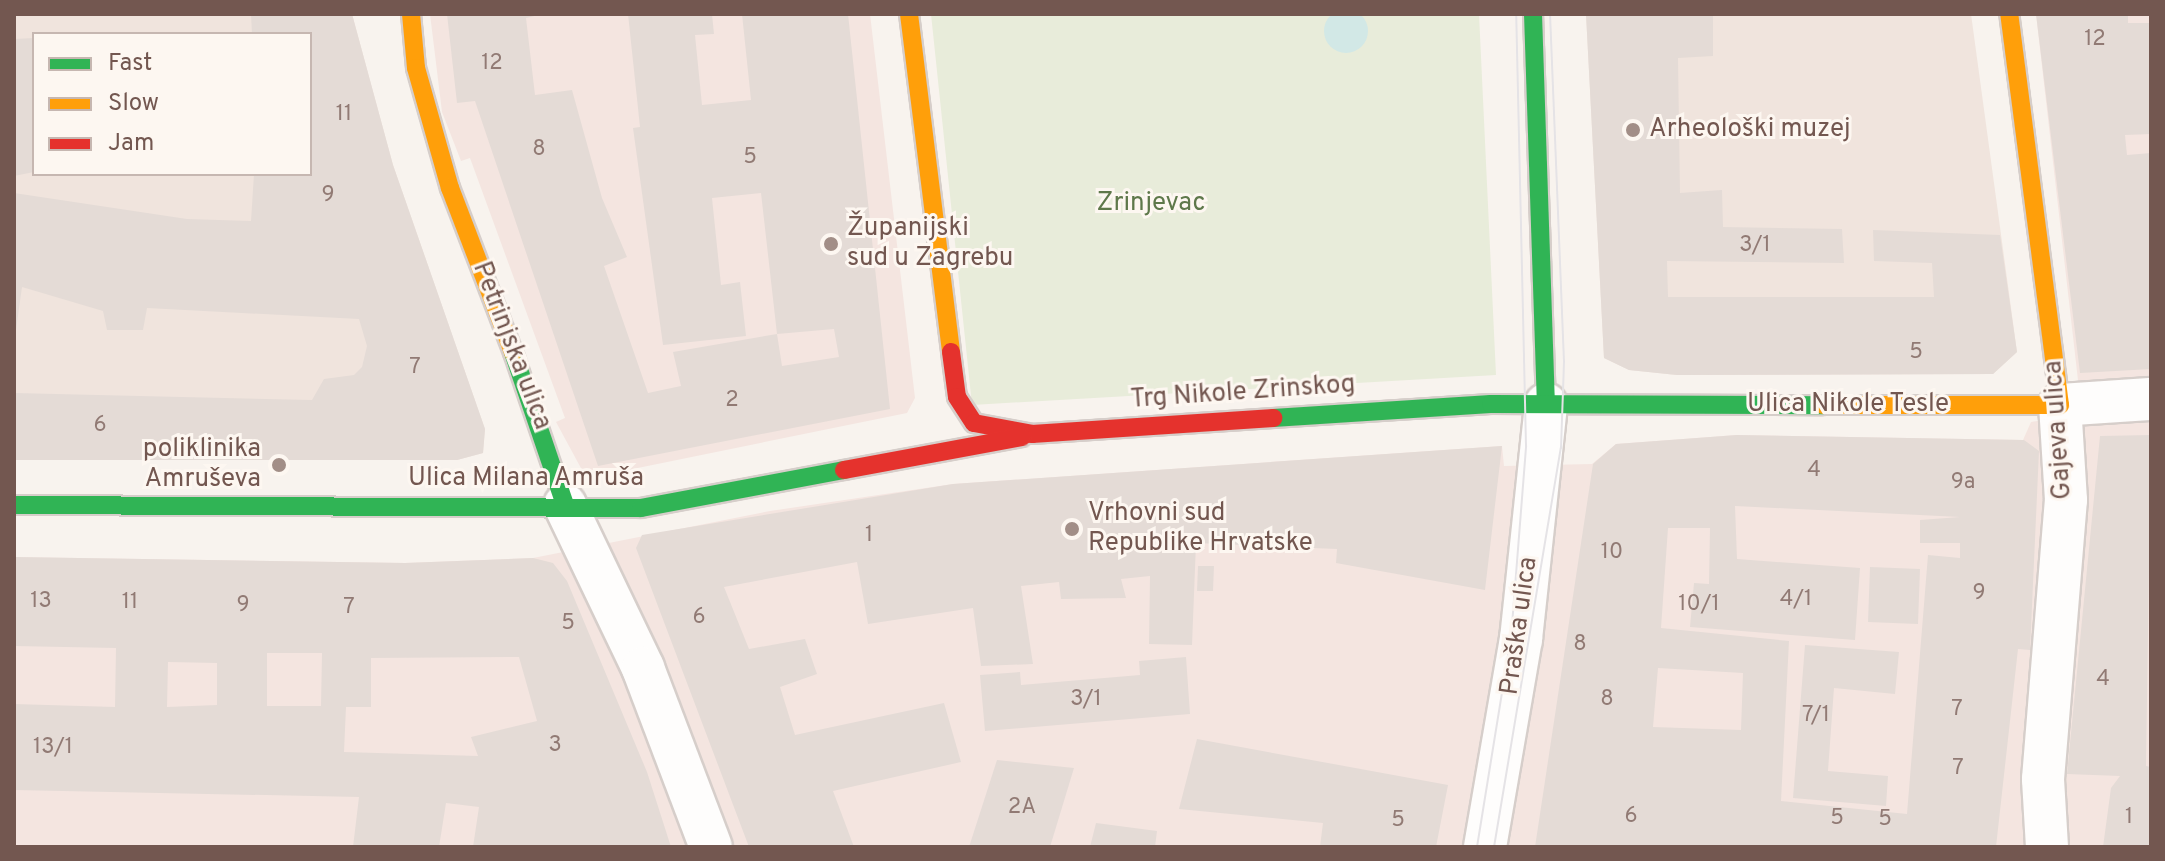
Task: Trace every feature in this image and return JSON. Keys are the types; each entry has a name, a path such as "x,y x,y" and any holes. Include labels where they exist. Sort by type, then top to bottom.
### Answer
{"street":[{"name":"Petrinjska ulica","path":"411,14 412,34 450,188 546,437 565,505 643,668 711,847"},
{"name":"Trg Nikole Zrinskog","path":"909,14 957,397 974,423 1032,434 1546,404"},
{"path":"1533,14 1546,404"},
{"name":"Gajeva ulica","path":"2009,14 2060,405 2066,500 2043,779 2047,847"},
{"name":"Ulica Nikole Tesle","path":"1546,404 2060,405 2151,399"},
{"name":"Praška ulica","path":"1485,847 1504,734 1546,404"},
{"name":"Ulica Milana Amruša","path":"14,505 565,505 641,508 977,450 1032,434"}],"shaded area":[{"path":"1346,9 1362,15 1368,31 1362,47 1346,53 1330,47 1324,31 1330,15"},
{"path":"14,14 352,14 393,165 485,429 483,453 457,460 14,460"},
{"path":"430,14 870,14 915,398 907,413 623,471 582,470 556,422 565,418 470,158 461,161 442,112"},
{"path":"1586,14 1971,14 2017,352 1993,374 1677,375 1629,370 1604,358"},
{"path":"2036,14 2151,14 2151,847 14,847 14,557 405,563 533,558 770,511 953,484 1502,446 1504,466 1592,464 1616,444 1737,435 2023,440 2031,422 2082,415"}],"green space":[{"name":"Zrinjevac","path":"931,14 1479,14 1496,375 972,405"}],"building":[{"path":"251,14 352,14 393,165 485,429 483,453 457,460 14,460 14,393 312,400 324,379 354,375 362,367 367,346 359,319 147,308 143,330 107,330 103,311 22,287 14,344 14,193 187,219 251,221 254,176 312,176 312,32 252,32"},
{"path":"447,14 543,14 526,18 535,95 572,90 602,198 627,257 604,266 648,393 681,386 673,352 777,334 761,193 712,198 721,285 740,282 746,336 663,345 633,128 640,127 628,14 712,14 714,34 695,35 702,105 751,100 742,14 848,14 890,409 598,466 475,101 457,103","holes":["834,329 839,357 782,366 777,334"]},
{"path":"1586,14 1713,14 1713,56 1678,58 1680,193 1722,190 1723,227 1842,229 1844,263 1667,261 1668,297 1934,297 1932,263 1874,261 1873,230 2000,235 2017,352 1993,374 1677,375 1629,370 1604,358"},
{"path":"2036,14 2128,14 2128,23 2151,23 2151,134 2125,135 2127,155 2151,153 2151,369 2080,373"},
{"path":"32,38 32,172 14,176 14,39"},
{"path":"1737,435 2024,440 2039,451 2030,650 2018,649 1996,847 1535,847 1593,464 1616,444","holes":["1735,506 1960,517 1920,520 1920,543 1960,543 1960,558 1928,555 1907,814 1781,801 1789,641 1661,628 1668,528 1710,528 1709,584 1694,583 1690,627 1855,640 1860,568 1737,559","1658,668 1743,673 1741,730 1653,727"]},
{"path":"2151,435 2146,766 2151,767 2151,847 2103,847 2111,788 2120,776 2067,774 2100,436"},
{"path":"1502,446 1485,590 1336,563 1337,549 1196,543 1192,645 1149,644 1150,576 1121,579 1126,598 1061,599 1059,582 1021,586 1033,664 981,666 973,608 868,624 857,562 724,587 749,649 805,639 817,674 780,687 795,735 944,703 961,762 833,791 854,847 749,847 636,548 642,535 953,484"},
{"path":"14,557 405,563 533,558 553,563 567,581 647,772 671,847 473,847 479,807 446,803 439,847 353,847 359,797 14,790 14,704 115,707 116,648 14,646","holes":["267,653 322,653 321,706 267,706","519,657 537,721 471,737 478,756 344,752 346,707 371,707 371,658","168,662 217,663 217,705 167,707"]},
{"path":"1198,566 1214,566 1213,591 1197,591"},
{"path":"1870,567 1920,569 1918,624 1868,622"},
{"path":"1805,645 1899,652 1895,694 1834,688 1828,771 1888,776 1886,806 1793,798"},
{"path":"1186,657 1190,714 985,731 980,675 1020,672 1021,685 1140,675 1139,661"},
{"path":"1197,739 1448,785 1436,847 1320,847 1323,823 1179,809"},
{"path":"997,760 1074,768 1050,847 969,847"},
{"path":"1096,823 1157,831 1155,847 1090,847"}],"tram line":[{"path":"1477,847 1511,638 1526,446 1516,14"},
{"path":"1494,847 1561,448 1564,362 1550,14"}],"traffic: fast":[{"path":"1533,14 1546,404"},
{"path":"513,352 565,505"},
{"path":"1273,418 1491,404 1823,405"},
{"path":"14,505 641,508 844,470"}],"traffic: slow":[{"path":"411,14 416,68 450,188 513,352"},
{"path":"909,14 951,352"},
{"path":"1823,405 2060,405 2009,14"}],"traffic: jam":[{"path":"951,352 957,397 974,423 1032,434 1273,418"},
{"path":"844,470 1022,437"}],"place":[{"name":"Arheološki muzej","path":"1633,130"},
{"name":"Županijski sud u Zagrebu","path":"831,244"},
{"name":"poliklinika Amruševa","path":"279,465"},
{"name":"Vrhovni sud Republike Hrvatske","path":"1072,529"}]}
